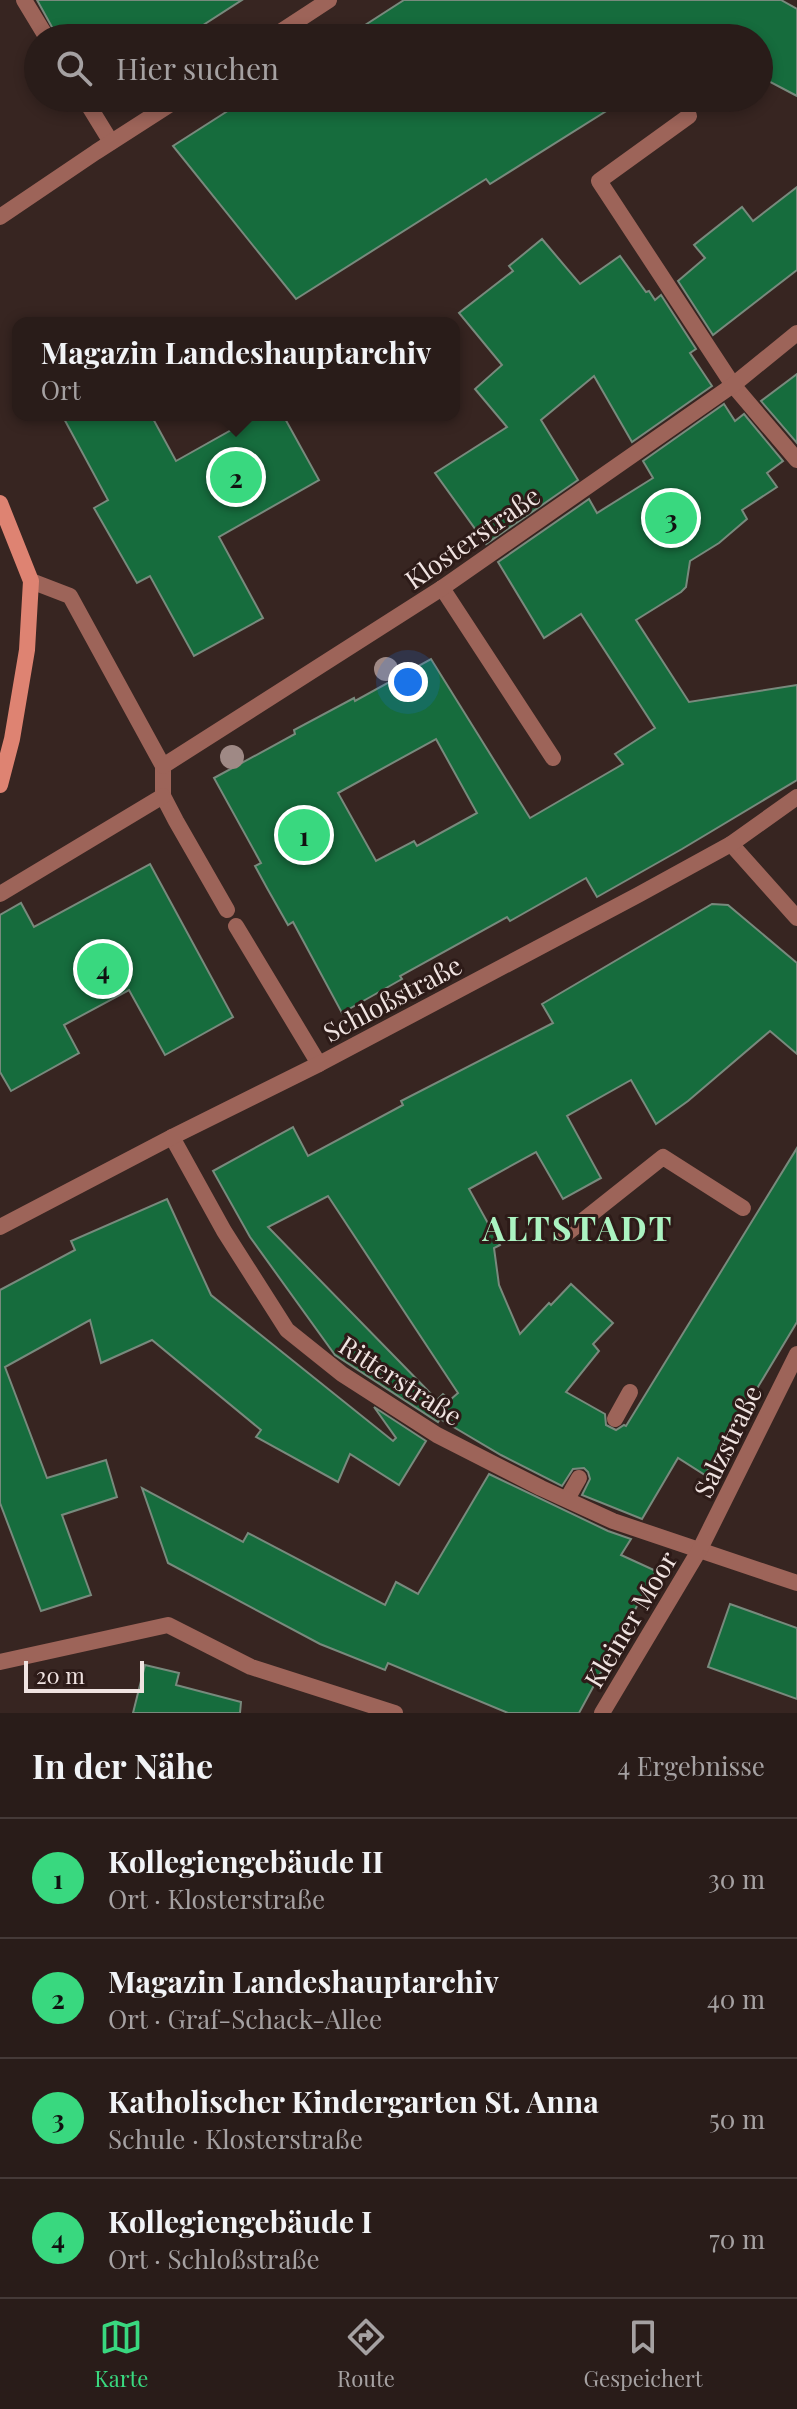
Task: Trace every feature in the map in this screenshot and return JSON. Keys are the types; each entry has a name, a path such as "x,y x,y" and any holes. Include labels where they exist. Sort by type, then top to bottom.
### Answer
{"street":[{"path":"24,0 39,24"},
{"path":"292,24 329,0"},
{"path":"93,112 111,142"},
{"path":"0,217 158,112"},
{"path":"689,116 599,181 733,385 797,460"},
{"name":"Klosterstraße","path":"163,766 442,588 733,385 797,333"},
{"path":"0,503 31,581 27,650 12,739 0,785"},
{"path":"31,581 70,596 163,766 163,796 227,910"},
{"path":"442,588 553,758"},
{"path":"0,894 163,796"},
{"name":"Schloßstraße","path":"0,1227 319,1064 731,844 797,797"},
{"path":"731,844 797,918"},
{"path":"236,926 319,1064"},
{"name":"Ritterstraße","path":"172,1137 224,1231 287,1330 342,1374 437,1435 613,1521 797,1583"},
{"path":"566,1234 663,1157 743,1208"},
{"name":"Salzstraße","path":"700,1549 795,1362"},
{"path":"615,1419 630,1392"},
{"path":"567,1499 579,1478"},
{"name":"Kleiner Moor","path":"602,1713 700,1549"},
{"path":"0,1662 168,1625 251,1667 395,1713"}],"building":[{"path":"37,0 242,0 205,24 50,24"},
{"path":"404,0 781,0 797,9 797,96 773,83 773,24 367,24"},
{"path":"226,112 605,112 490,184 486,179 296,299 173,146"},
{"path":"797,187 797,270 713,335 678,281 705,258 694,245 742,207 753,221"},
{"path":"542,239 580,284 620,256 646,292 649,291 655,300 661,295 696,349 690,353 712,386 632,442 594,376 541,420 578,480 486,544 435,473 507,427 475,389 502,365 459,313 513,271 509,266"},
{"path":"797,374 797,443 761,401"},
{"path":"724,404 735,421 744,414 783,461 767,473 777,487 742,510 747,519 719,543 690,561 686,587 636,620 689,702 797,685 797,780 597,897 586,878 510,921 507,917 400,976 402,979 342,1013 293,922 288,925 255,866 261,863 214,778 295,734 294,730 431,659 530,818 623,764 615,754 655,728 581,614 544,638 498,562 589,499 597,513 653,478 643,461","holes":["436,739 477,813 417,846 414,841 376,861 338,793"]},
{"path":"65,421 154,421 176,461 247,421 286,421 319,480 219,537 263,618 194,656 150,576 137,583 94,508 108,500"},
{"path":"150,864 233,1017 165,1055 129,990 64,1025 79,1053 11,1091 0,1072 0,915 21,903 34,927"},
{"path":"712,904 728,905 797,963 797,1054 770,1031 688,1101 656,1124 631,1080 567,1116 601,1178 563,1199 536,1152 469,1189 500,1245 494,1248 499,1285 520,1334 571,1284 613,1323 593,1344 599,1351 566,1392 605,1414 606,1425 616,1430 626,1426 797,1148 797,1322 705,1475 678,1458 642,1519 582,1495 590,1479 584,1468 573,1469 562,1486 440,1419 438,1422 335,1355 250,1237 213,1171 293,1127 308,1156 403,1105 401,1101 553,1023 542,1004","holes":["328,1196 458,1393 450,1400 443,1394 437,1400 268,1227"]},
{"path":"167,1199 211,1295 393,1441 396,1438 374,1407 426,1441 399,1485 350,1454 338,1482 256,1437 261,1430 152,1340 101,1363 90,1320 5,1367 47,1478 106,1460 117,1497 62,1515 91,1595 41,1611 0,1503 0,1290 75,1250 71,1241"},
{"path":"489,1474 631,1539 621,1555 656,1571 579,1713 508,1713 388,1663 385,1670 320,1644 168,1563 142,1488 243,1542 248,1533 385,1605 396,1582 418,1594"},
{"path":"730,1604 797,1628 797,1699 708,1667"},
{"path":"145,1665 179,1673 176,1685 241,1702 240,1713 133,1713"}],"place":[{"name":"Magazin Landeshauptarchiv","path":"236,477"},
{"name":"Katholischer Kindergarten St. Anna","path":"671,518"},
{"name":"Kollegiengebäude II","path":"304,835"},
{"name":"Kollegiengebäude I","path":"103,969"}],"district":[{"name":"ALTSTADT","path":"578,1227"}]}
